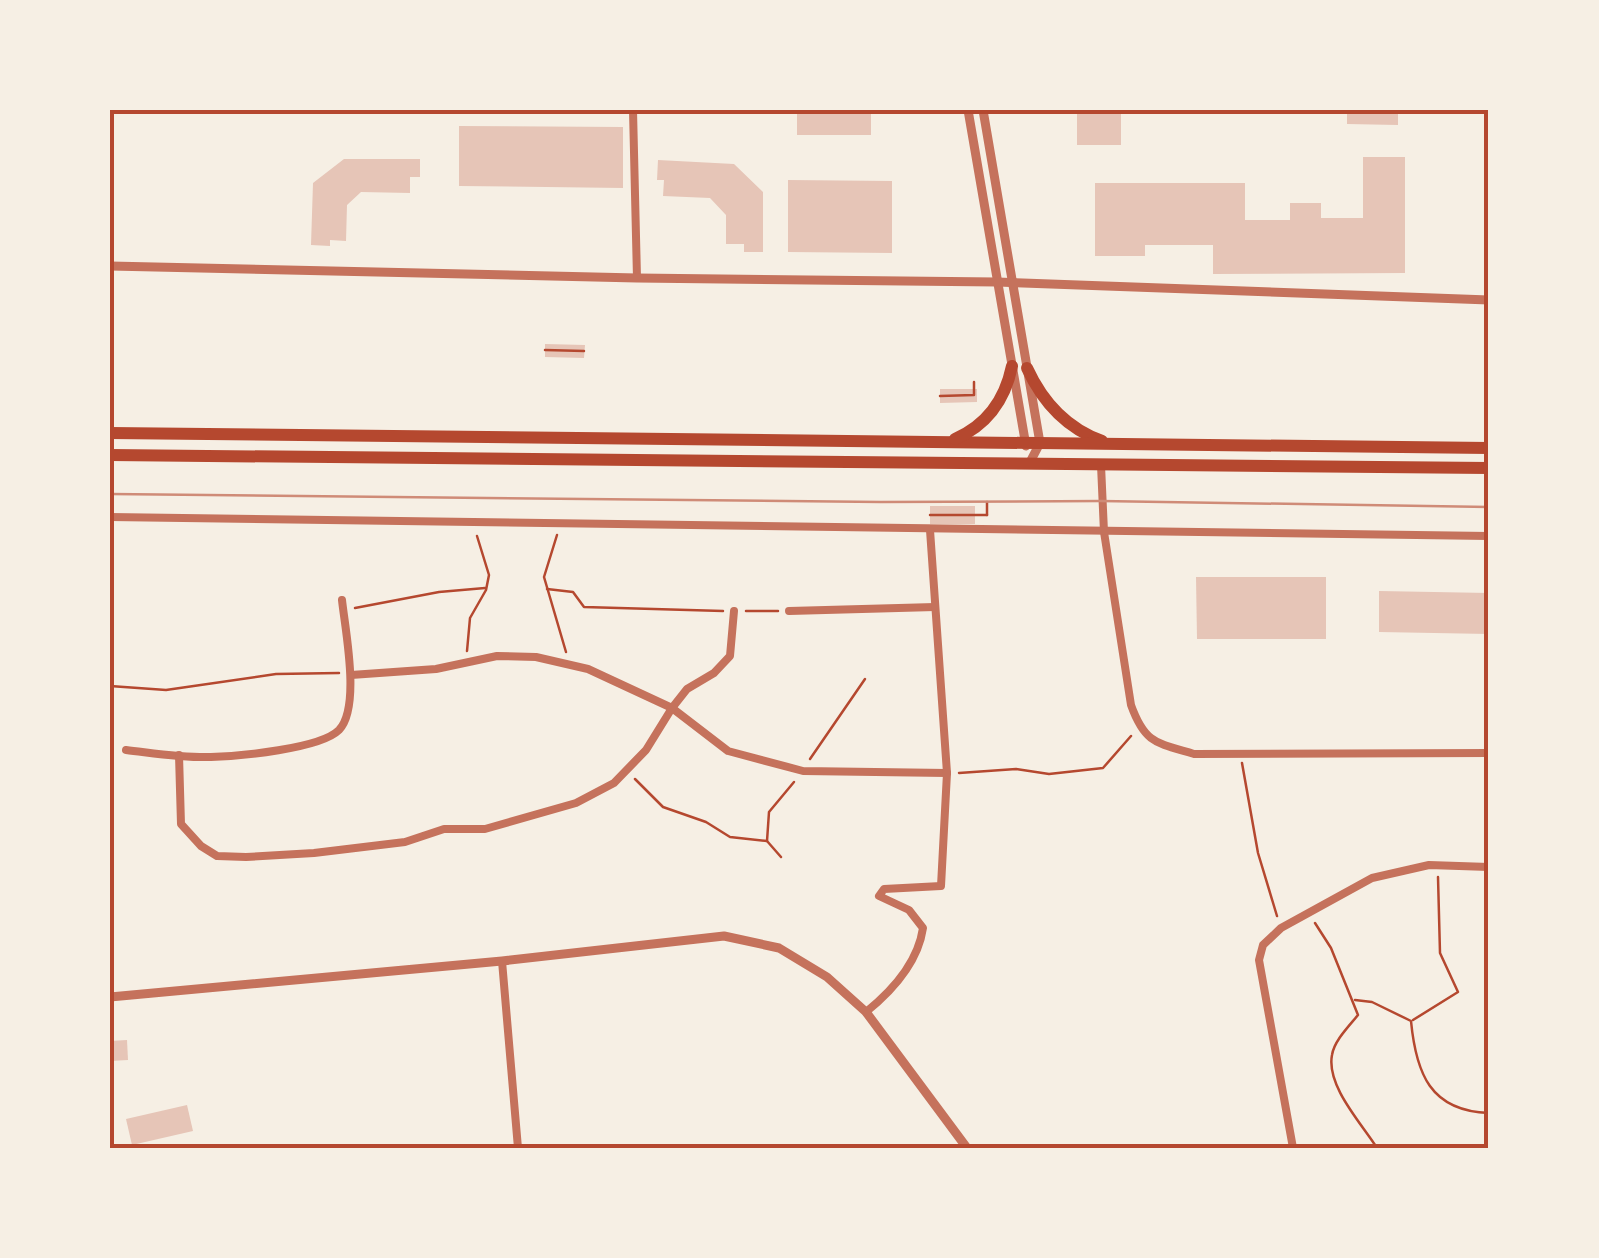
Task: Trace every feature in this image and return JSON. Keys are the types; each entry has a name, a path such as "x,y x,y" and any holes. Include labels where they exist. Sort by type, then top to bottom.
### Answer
{"highway":[{"path":"945,442 974,429 987,418 1008,387 1012,366"},
{"path":"1027,368 1036,388 1061,418 1109,444"},
{"path":"110,434 1489,448"},
{"path":"110,456 1489,468"}],"street":[{"path":"633,110 637,278"},
{"path":"968,110 1012,366 1032,443"},
{"path":"983,110 1027,368 1032,443 1029,464"},
{"path":"110,266 1012,282 1489,300"},
{"path":"1101,464 1104,532 1130,705 1139,728 1152,742 1194,754 1489,753"},
{"path":"110,518 1489,536"},
{"path":"866,1012 885,996 920,948 922,928 910,910 880,896 884,889 941,886 947,774 930,530"},
{"path":"126,750 210,757 314,743 340,730 347,714 350,674 342,600"},
{"path":"789,611 935,607"},
{"path":"179,755 181,824 201,846 217,856 314,854 405,842 444,829 485,829 576,803 614,784 646,750 688,689 714,673 730,656 734,611"},
{"path":"350,674 436,669 497,656 536,657 588,669 672,708 728,751 802,772 947,774"},
{"path":"1292,1148 1259,960 1263,945 1281,928 1372,878 1437,866 1489,867"},
{"path":"110,997 724,936 780,948 827,977 866,1012 968,1148"},
{"path":"502,961 518,1148"}],"path":[{"path":"544,350 584,351"},
{"path":"940,396 974,396 974,382"},
{"path":"930,515 987,514 988,502"},
{"path":"466,662 470,618 487,588 489,575 473,523"},
{"path":"561,524 544,577 565,639 568,664"},
{"path":"343,611 439,592 487,588"},
{"path":"546,589 573,592 584,607 789,611"},
{"path":"110,686 166,690 276,674 350,674"},
{"path":"947,774 1016,769 1049,774 1103,768 1139,728"},
{"path":"1240,752 1258,853 1281,928"},
{"path":"626,771 663,807 706,822 730,836 767,841 781,857"},
{"path":"1412,1021 1458,992 1440,954 1437,866"},
{"path":"1309,913 1331,948 1358,1015 1332,1056 1336,1084 1378,1148"},
{"path":"1353,1000 1372,1002 1412,1021"},
{"path":"1412,1021 1414,1059 1436,1095 1469,1112 1489,1113"}],"building":[{"path":"797,110 871,110 871,135 797,135"},
{"path":"1077,110 1121,110 1121,145 1077,145"},
{"path":"1347,110 1398,110 1398,125 1347,124"},
{"path":"459,126 623,127 623,188 459,186"},
{"path":"1363,157 1405,157 1405,273 1213,274 1213,245 1145,245 1145,256 1095,256 1095,183 1245,183 1245,220 1290,220 1290,203 1321,203 1321,218 1363,218"},
{"path":"344,159 420,159 420,177 410,177 410,193 361,192 347,205 346,241 330,240 330,246 311,245 313,183"},
{"path":"658,160 734,164 763,192 763,252 744,252 744,244 726,244 726,215 710,198 663,196 664,180 657,180"},
{"path":"788,180 892,181 892,253 788,252"},
{"path":"545,344 585,345 584,358 545,357"},
{"path":"940,389 977,389 977,402 940,403"},
{"path":"930,506 975,506 975,524 930,524"},
{"path":"1196,577 1326,577 1326,639 1197,639"},
{"path":"1379,591 1489,593 1489,634 1379,632"},
{"path":"127,1040 128,1060 110,1061 110,1041"},
{"path":"187,1105 193,1131 132,1145 126,1119"}],"tram line":[{"path":"110,494 1489,507"}]}
